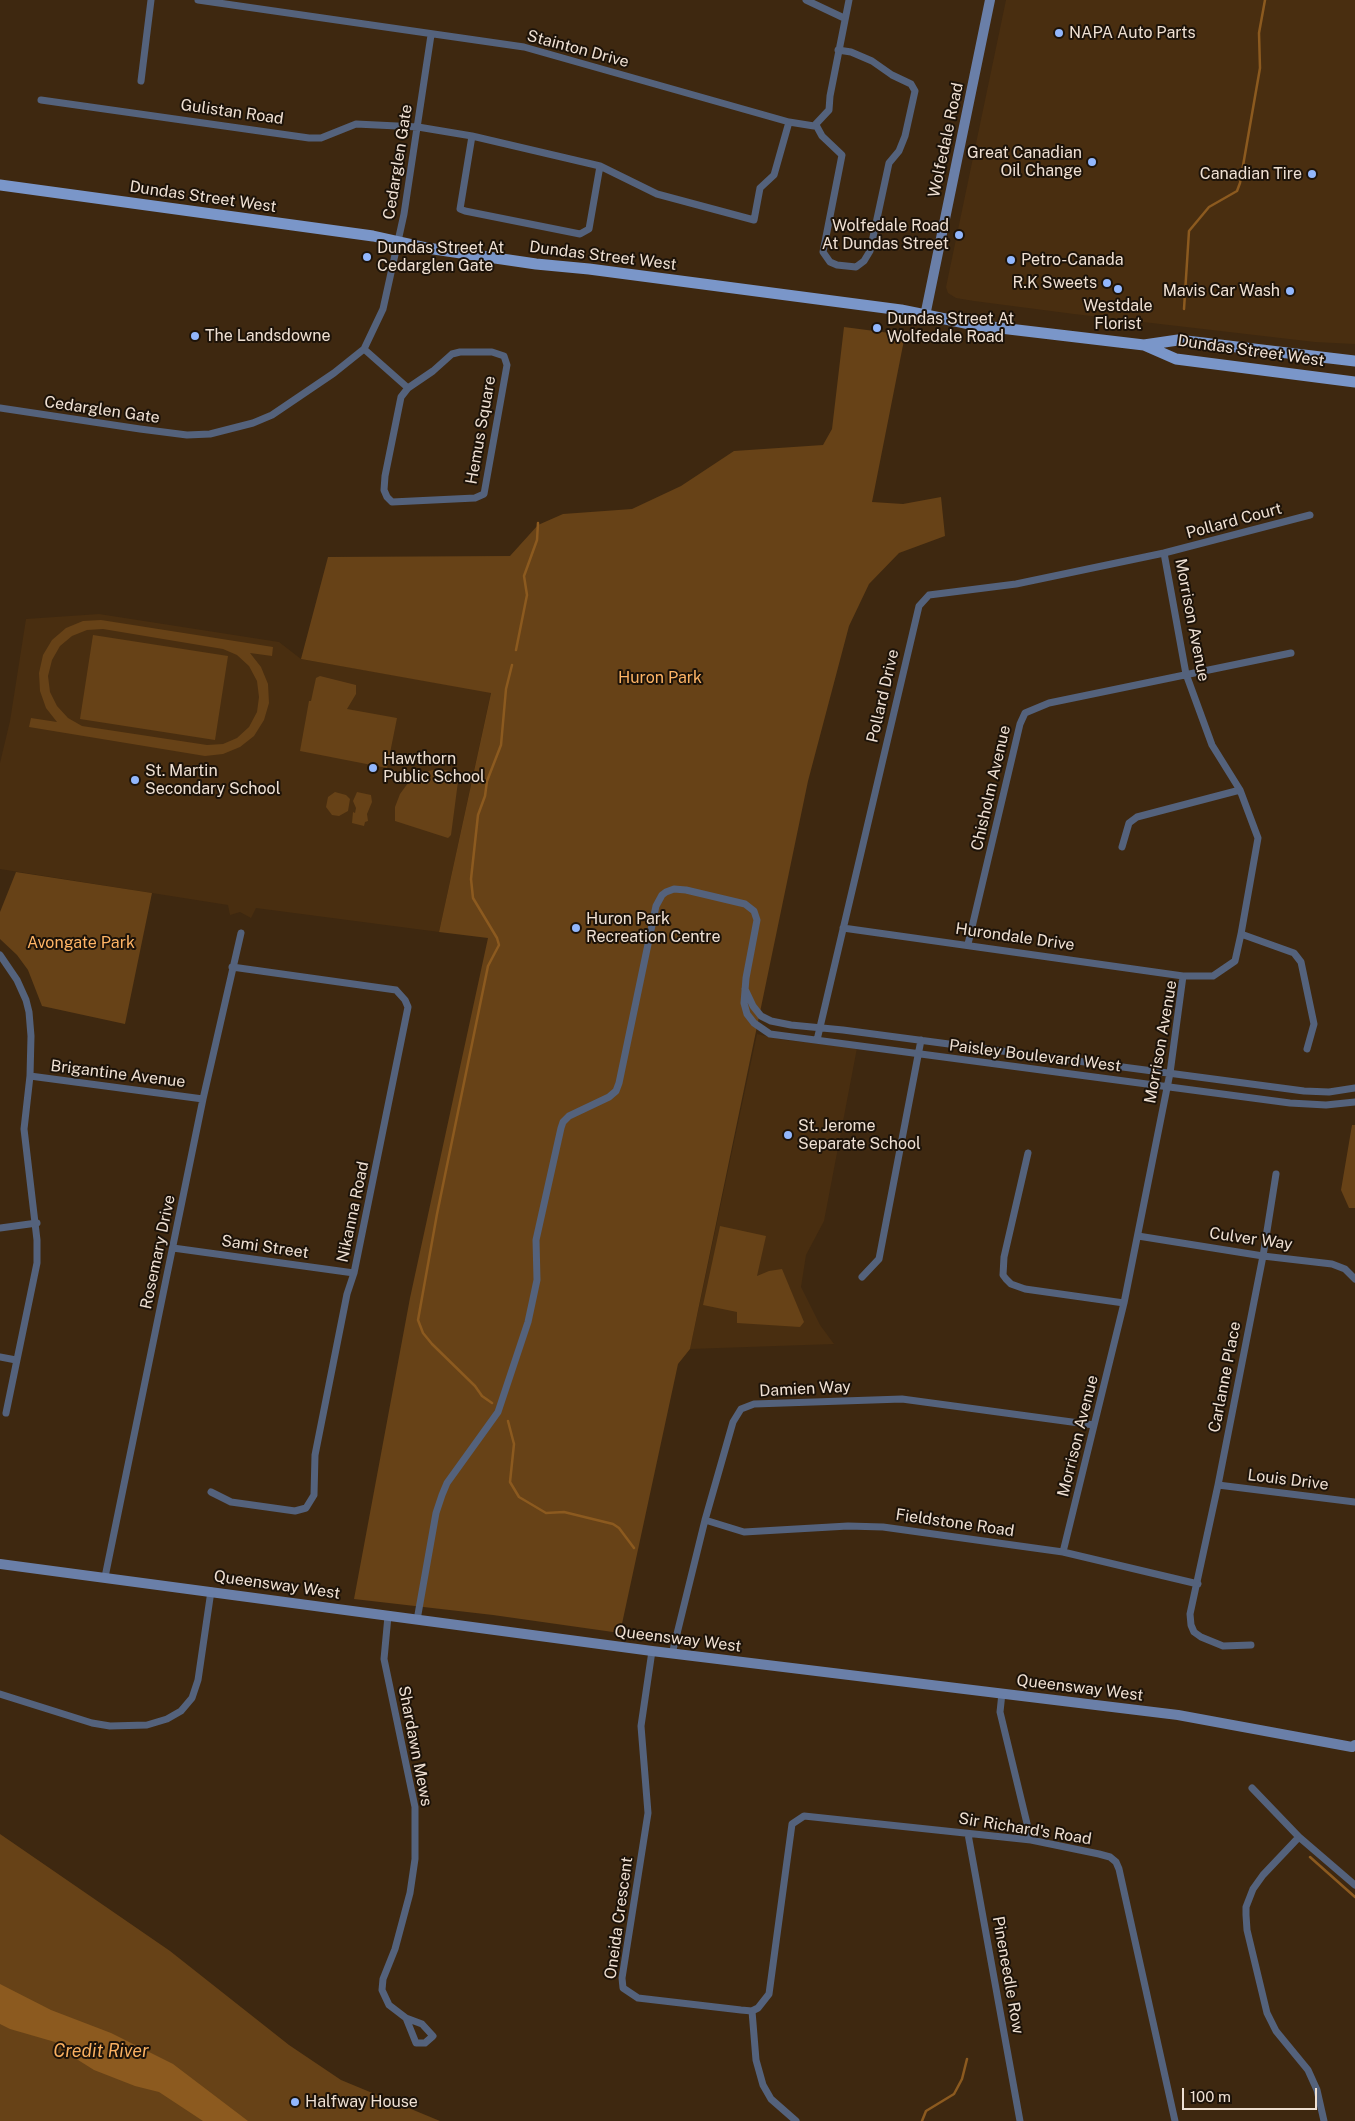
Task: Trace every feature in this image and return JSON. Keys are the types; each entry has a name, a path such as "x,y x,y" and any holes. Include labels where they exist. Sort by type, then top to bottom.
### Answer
{"main road":[{"name":"Dundas Street West","path":"0,185 373,236 426,248 794,298 826,300 901,310 975,325 1144,345 1178,340 1355,361"},
{"name":"Dundas Street West","path":"1144,345 1176,359 1355,382"}],"street":[{"path":"141,81 151,0"},
{"name":"Stainton Drive","path":"198,0 524,47 789,122 804,126 816,125"},
{"path":"806,0 844,18"},
{"path":"838,50 851,52 872,61 892,75 911,84 914,91 905,136 899,151 889,163 870,251 864,261 856,267 837,265 830,262 824,252 842,154 822,136 816,125 829,110 838,50 849,0"},
{"name":"Wolfedale Road","path":"925,316 990,0"},
{"name":"Cedarglen Gate","path":"0,408 187,435 210,434 253,423 272,415 334,373 364,348 374,331 382,308 398,242 418,128 431,35"},
{"name":"Gulistan Road","path":"40,100 309,138 321,138 356,124 418,128 472,136 600,166 658,194 754,220 760,188 774,175 789,122"},
{"path":"472,136 460,209 464,211 580,234 589,229 600,166"},
{"path":"364,348 408,388"},
{"name":"Hemus Square","path":"460,352 492,352 504,356 507,365 484,494 475,498 400,502 392,502 386,497 384,490 385,476 394,428 401,397 408,388 434,371 452,354 460,352"},
{"name":"Pollard Court","path":"1164,553 1310,515"},
{"name":"Morrison Avenue","path":"1063,1552 1124,1303 1138,1236 1170,1073 1183,976 1213,976 1234,960 1241,934 1258,838 1240,790 1212,745 1186,674 1164,553"},
{"name":"Pollard Drive","path":"817,1040 919,606 929,595 1016,584 1164,553"},
{"path":"1186,674 1291,653"},
{"name":"Chisholm Avenue","path":"968,944 1020,724 1025,713 1049,703 1186,674"},
{"path":"1122,847 1129,823 1137,817 1240,790"},
{"name":"Paisley Boulevard West","path":"417,1620 436,1513 442,1495 448,1483 498,1412 528,1322 537,1280 536,1244 563,1122 569,1116 609,1097 616,1091 656,906 662,895 670,890 680,890 745,904 750,907 757,920 745,987 745,1009 758,1028 775,1035 1290,1103 1326,1104 1355,1102"},
{"name":"Hurondale Drive","path":"843,928 968,944 1183,976"},
{"name":"Rosemary Drive","path":"106,1577 203,1099 241,933"},
{"path":"1241,934 1294,953 1301,962 1314,1024 1307,1049"},
{"path":"0,955 17,980 26,1000 31,1036 30,1076 24,1129 36,1223 37,1263 6,1413"},
{"name":"Nikanna Road","path":"211,1492 231,1502 295,1511 306,1508 314,1495 315,1455 347,1294 354,1273 407,1021 408,1007 405,1000 396,990 232,967"},
{"name":"Paisley Boulevard West","path":"745,987 756,1012 766,1019 791,1025 921,1040 1304,1091 1329,1092 1355,1088"},
{"path":"862,1277 879,1259 921,1040"},
{"name":"Brigantine Avenue","path":"30,1076 203,1099"},
{"path":"1028,1153 1004,1257 1004,1275 1006,1279 1011,1284 1025,1289 1124,1303"},
{"name":"Carlanne Place","path":"1251,1645 1222,1646 1194,1632 1190,1614 1198,1584 1263,1256 1276,1174"},
{"path":"0,1228 36,1223"},
{"name":"Culver Way","path":"1138,1236 1263,1256 1332,1264 1345,1269 1355,1279"},
{"name":"Sami Street","path":"173,1248 354,1273"},
{"path":"0,1357 16,1360"},
{"name":"Damien Way","path":"672,1654 705,1520 733,1422 742,1409 754,1404 902,1399 1094,1425"},
{"name":"Louis Drive","path":"1218,1485 1355,1502"},
{"name":"Fieldstone Road","path":"705,1520 744,1532 848,1526 883,1527 1063,1552 1198,1584"},
{"name":"Queensway West","path":"0,1564 672,1654 1178,1716 1354,1747"},
{"path":"0,1694 92,1723 110,1726 147,1725 167,1719 181,1710 192,1698 198,1680 211,1591"},
{"name":"Shardawn Mews","path":"388,1616 384,1659 415,1807 415,1859 410,1893 395,1949 383,1979 382,1990 389,2005 406,2018"},
{"name":"Oneida Crescent","path":"652,1651 641,1726 648,1813 622,1978 623,1988 638,1998 752,2011"},
{"path":"1002,1693 1000,1712 1031,1840"},
{"path":"1252,1788 1299,1837 1355,1885"},
{"name":"Sir Richard's Road","path":"752,2011 769,1994 792,1824 804,1816 1031,1840 1110,1857 1116,1862 1121,1879 1175,2121"},
{"name":"Pineneedle Row","path":"968,1834 1020,2121"},
{"path":"1299,1837 1263,1875 1253,1889 1246,1906 1247,1930 1267,2013 1276,2031 1308,2070 1317,2090 1324,2121"},
{"path":"752,2011 756,2060 763,2085 771,2099 796,2121"}],"shaded area":[{"path":"1006,0 1355,0 1355,344 1315,342 1074,314 956,298 948,293 946,287"},
{"path":"99,614 279,642 301,659 491,692 439,932 256,908 251,918 240,912 230,915 228,905 0,869 0,763 10,721 26,619"},
{"name":"St. Jerome Separate School","path":"757,1034 784,1040 857,1048 824,1221 806,1255 801,1287 820,1325 834,1344 690,1349"}],"green space":[{"name":"Huron Park","path":"844,327 905,335 872,502 903,504 941,497 945,536 899,553 869,584 849,626 808,781 690,1349 678,1364 620,1633 493,1615 354,1599 410,1298 488,938 439,932 491,693 301,659 328,557 510,556 538,525 563,514 632,509 681,486 734,451 823,445 832,429"},
{"path":"101,620 273,647 272,656 250,653 261,667 268,684 269,703 264,720 254,736 240,747 223,754 205,756 29,727 31,718 57,722 46,708 40,691 39,673 43,655 52,640 66,628 83,621","holes":["103,629 223,649 237,655 249,666 257,681 259,697 257,712 249,727 237,738 223,744 207,745 82,726 68,718 57,706 50,692 48,676 52,660 60,646 72,636 87,630"]},
{"path":"93,635 228,656 215,740 80,719"},
{"path":"320,676 356,685 356,694 347,709 397,718 387,768 300,751 309,701 311,701 316,678"},
{"path":"432,770 446,770 459,774 451,835 448,838 395,821 395,807 400,794 408,783 419,774"},
{"path":"335,792 346,795 350,799 348,811 339,816 332,815 326,807 328,797"},
{"path":"357,792 371,795 372,802 367,814 368,821 365,822 364,826 352,823 353,812 355,813 356,808 353,801"},
{"name":"Avongate Park","path":"16,872 152,893 125,1024 42,1006 28,970 17,955 0,939 0,912"},
{"path":"1352,1125 1355,1125 1355,1208 1349,1208 1341,1190"},
{"path":"720,1226 766,1236 757,1276 769,1271 782,1269 804,1322 800,1327 737,1323 737,1312 703,1305"},
{"path":"0,1834 170,1951 289,2045 341,2080 440,2121 0,2121"}],"water":[{"name":"Credit River","path":"0,1984 51,2010 111,2033 173,2064 248,2121 203,2121 159,2092 135,2086 94,2070 67,2053 55,2042 10,2029 0,2024"}],"waterway":[{"path":"1184,309 1189,231 1209,207 1237,191 1240,183 1260,68 1259,33 1265,0"},
{"path":"516,650 527,595 524,576 537,540 538,523"},
{"path":"492,1403 482,1396 475,1386 432,1344 423,1333 418,1320 437,1214 488,966 499,945 497,938 473,898 471,879 478,815 485,796 487,781 501,745 506,689 512,665"},
{"path":"508,1421 514,1444 510,1482 519,1497 546,1513 564,1512 613,1524 619,1528 634,1548"},
{"path":"1310,1857 1355,1897"},
{"path":"922,2121 926,2111 954,2094 962,2079 967,2059"}],"place":[{"name":"NAPA Auto Parts","path":"1059,33"},
{"name":"Great Canadian Oil Change","path":"1092,162"},
{"name":"Canadian Tire","path":"1312,174"},
{"name":"Wolfedale Road At Dundas Street","path":"959,235"},
{"name":"Dundas Street At Cedarglen Gate","path":"367,257"},
{"name":"Petro-Canada","path":"1011,260"},
{"name":"R.K Sweets","path":"1107,283"},
{"name":"Westdale Florist","path":"1118,289"},
{"name":"Mavis Car Wash","path":"1290,291"},
{"name":"Dundas Street At Wolfedale Road","path":"877,328"},
{"name":"The Landsdowne","path":"195,336"},
{"name":"Hawthorn Public School","path":"373,768"},
{"name":"St. Martin Secondary School","path":"135,780"},
{"name":"Huron Park Recreation Centre","path":"576,928"},
{"name":"St. Jerome Separate School","path":"788,1135"},
{"name":"Halfway House","path":"295,2102"}]}
